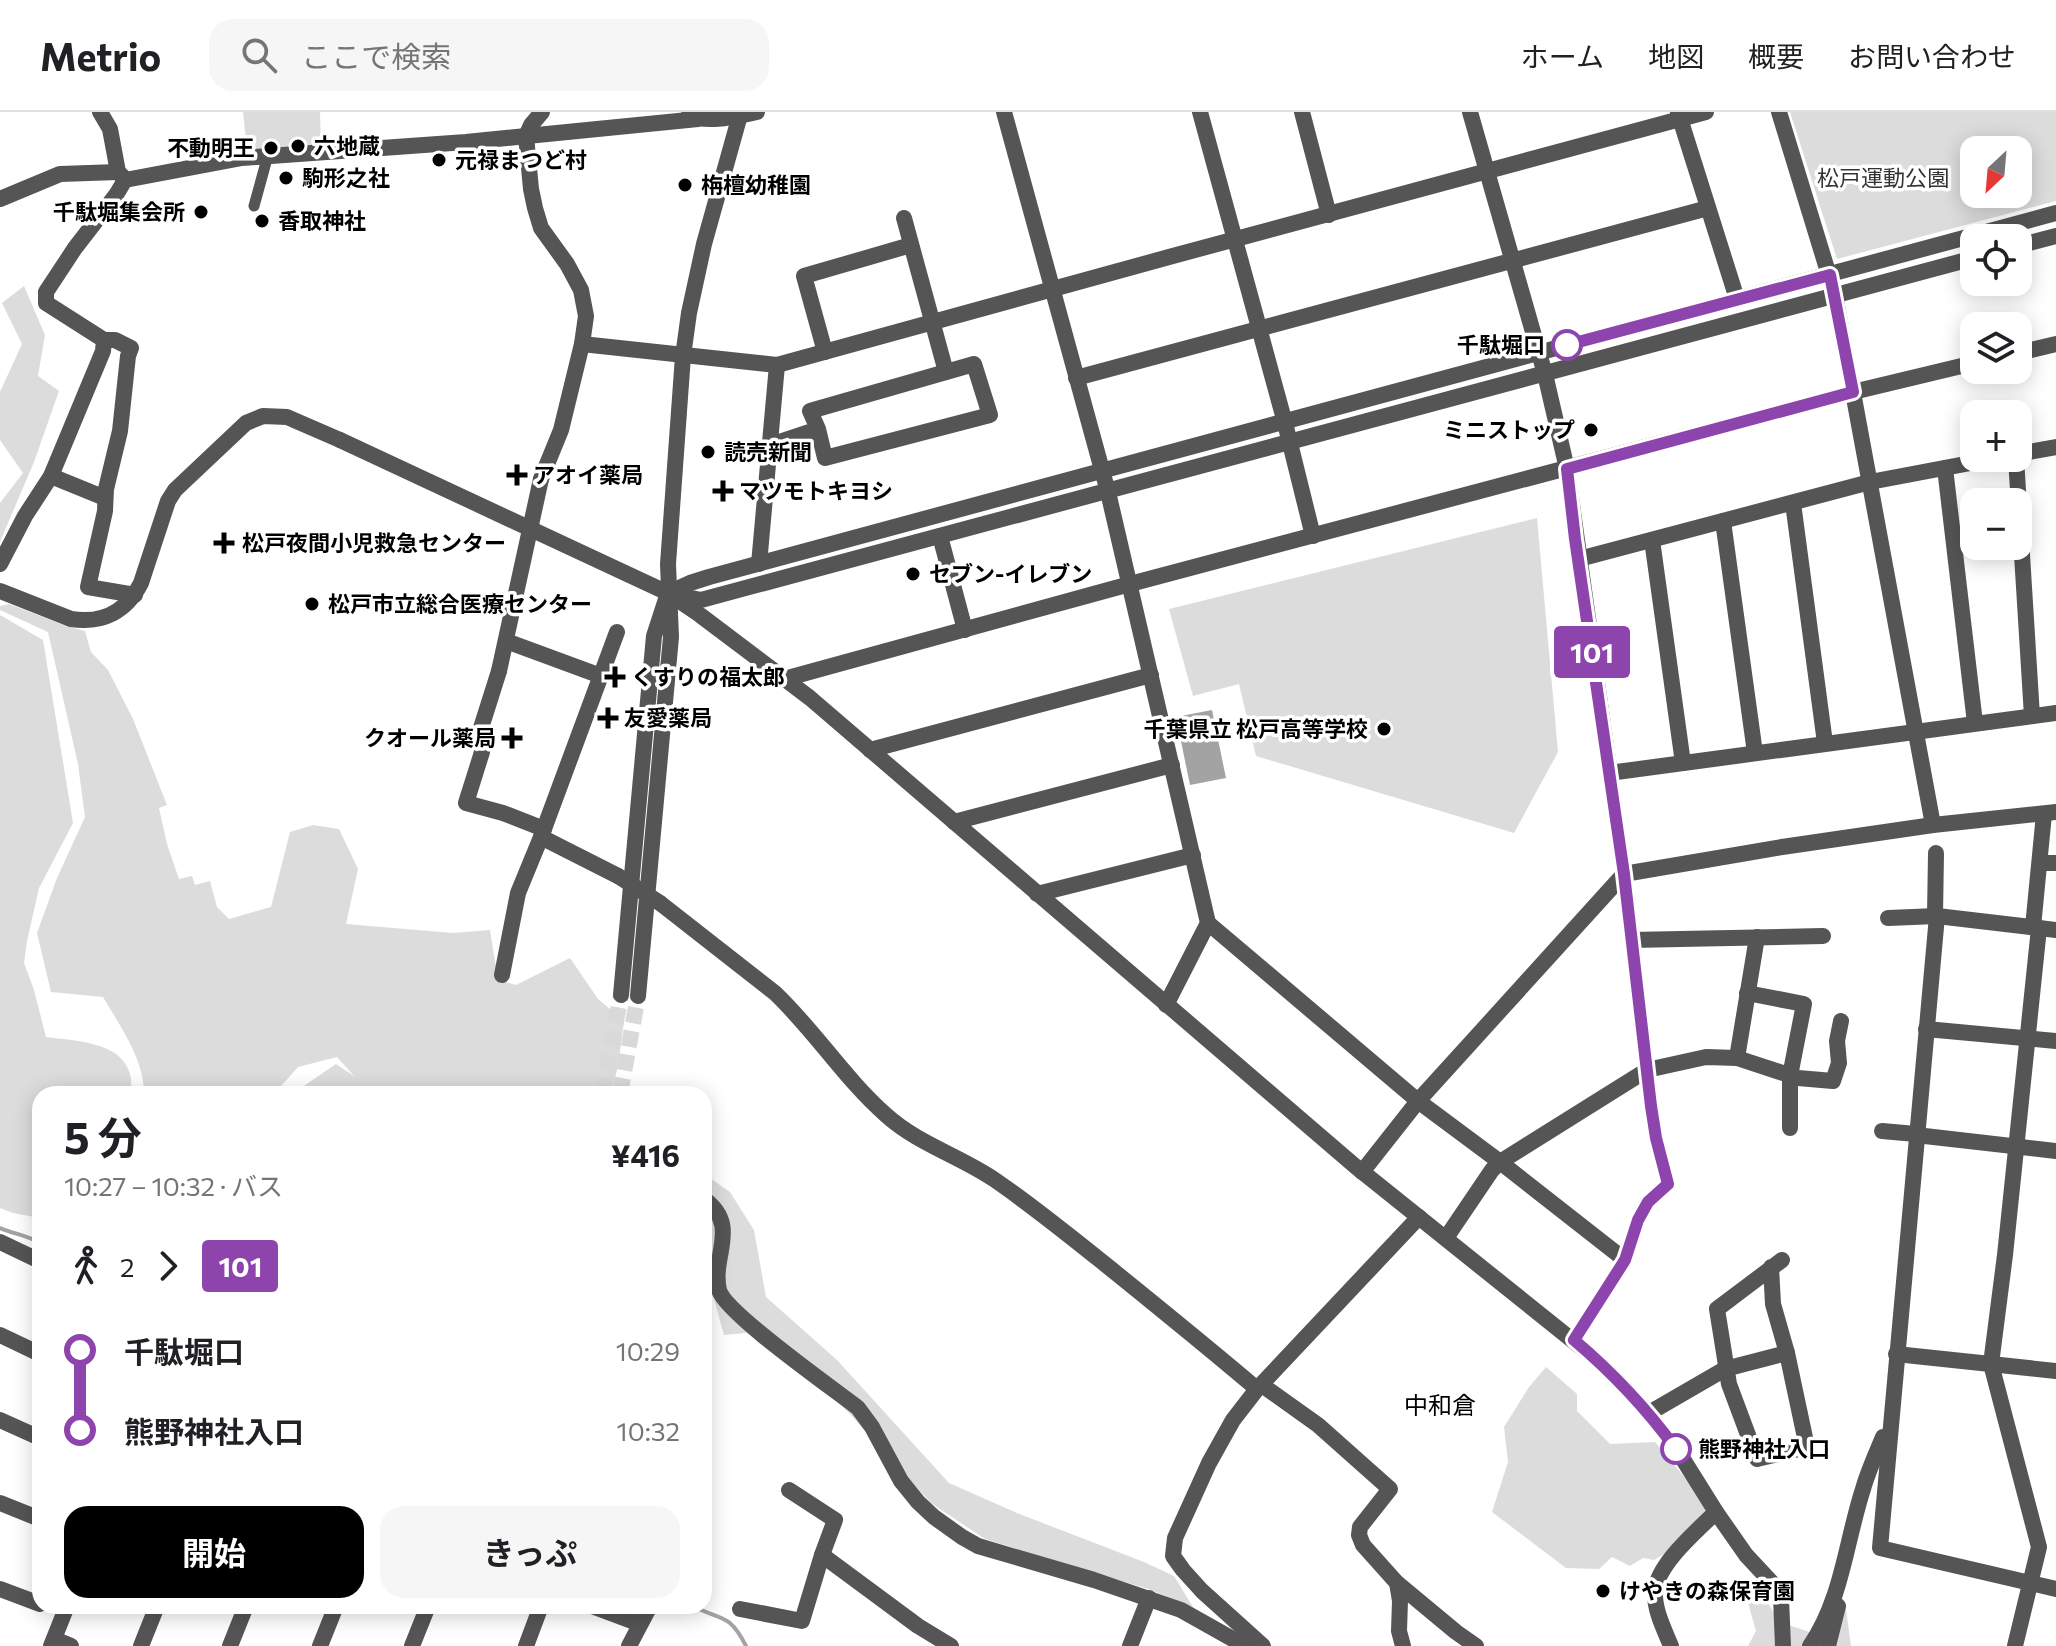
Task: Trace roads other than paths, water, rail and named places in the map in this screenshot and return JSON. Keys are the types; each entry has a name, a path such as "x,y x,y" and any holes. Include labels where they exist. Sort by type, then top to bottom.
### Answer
{"street":[{"path":"100,112 110,129 121,176 116,195 75,248 45,298 46,303 104,340 115,340 131,348 120,431 88,587 135,595"},
{"path":"542,112 526,136 531,189 541,228 581,290 586,316 561,430 541,479 499,671 481,728 482,752 466,803 503,813 542,833 660,903 775,993 860,1090 908,1133 965,1162 1006,1188 1259,1387 1318,1425 1390,1489 1360,1527 1363,1545 1397,1583 1476,1646"},
{"path":"0,199 60,174 121,176 268,155 394,148 691,116 757,112"},
{"path":"1004,112 1108,492 1208,923 1418,1101 1625,1260"},
{"path":"1200,112 1313,536"},
{"path":"1302,112 1329,215"},
{"path":"1470,112 1545,374 1567,469 1624,874 1656,1138 1668,1184 1648,1202 1638,1220 1625,1260 1574,1340"},
{"path":"582,344 777,365 1488,172 1679,115 1706,112"},
{"path":"1779,112 1835,295 1933,825"},
{"path":"630,995 654,636 668,593 683,356 704,244 740,115"},
{"path":"1679,115 1737,299"},
{"path":"254,206 268,155"},
{"path":"1076,378 1708,208"},
{"path":"668,593 690,583 941,514 2056,213"},
{"path":"904,218 946,372"},
{"path":"2032,242 2056,236"},
{"path":"825,352 804,276 911,245"},
{"path":"668,593 701,600 1960,262"},
{"path":"0,564 25,516 51,476 103,351 104,340"},
{"path":"2032,350 2056,344"},
{"path":"974,364 990,415 825,458 818,429 810,411 974,364"},
{"path":"759,564 777,365"},
{"path":"784,679 1130,584 1960,366"},
{"path":"0,591 71,619 83,621 115,613 135,595 141,583 168,501 175,490 246,423 263,416 287,417 340,440 668,593 784,679 870,750 1362,1172 1597,1360 1649,1413 1746,1555 1773,1584 1781,1598 1783,1646"},
{"path":"770,445 818,429"},
{"path":"2032,453 2056,447"},
{"path":"1579,559 1870,482 1960,465"},
{"path":"1945,468 1975,723"},
{"path":"2018,472 2032,716"},
{"path":"51,476 105,498"},
{"path":"1793,503 1825,743"},
{"path":"941,514 965,630"},
{"path":"1723,521 1755,753"},
{"path":"1652,540 1683,763"},
{"path":"502,975 518,893 617,632"},
{"path":"506,641 601,676"},
{"path":"870,750 1151,675"},
{"path":"1609,773 2056,713"},
{"path":"954,822 1172,765"},
{"path":"1362,1172 1418,1101 1624,874 1933,825 2050,813 2048,863 2036,927 2016,1147 1991,1364 2048,1547 2029,1583 2015,1646"},
{"path":"1936,853 1936,916 1880,1548 2056,1589"},
{"path":"1037,894 1193,855"},
{"path":"1888,918 1936,916 2056,930"},
{"path":"1166,1005 1208,923"},
{"path":"1631,940 1823,936"},
{"path":"1737,1058 1757,937"},
{"path":"1747,993 1804,1004 1790,1076 1790,1128"},
{"path":"1446,1238 1500,1162 1647,1070 1706,1057 1737,1058 1798,1078 1833,1081 1839,1063 1837,1041 1841,1021"},
{"path":"1926,1029 2056,1041"},
{"path":"1882,1131 2056,1151"},
{"path":"712,1207 719,1214 724,1231 718,1288 723,1299 741,1317 858,1408 872,1427 901,1481 934,1517 978,1546 1149,1598 1181,1610 1245,1646"},
{"path":"1263,1646 1183,1570 1173,1556 1175,1538 1209,1463 1233,1420 1259,1387 1419,1217"},
{"path":"0,1242 32,1257"},
{"path":"1776,1264 1773,1304 1787,1353 1807,1447 1757,1459 1725,1369 1717,1309 1776,1264"},
{"path":"0,1335 32,1350"},
{"path":"1649,1413 1725,1369 1787,1353"},
{"path":"1896,1354 2056,1371"},
{"path":"0,1420 32,1434"},
{"path":"1810,1646 1822,1623 1846,1557 1863,1489 1890,1421"},
{"path":"740,1609 802,1621 811,1585 835,1520 789,1490"},
{"path":"0,1503 32,1516"},
{"path":"1671,1646 1656,1608 1655,1590 1669,1559 1716,1512"},
{"path":"822,1555 918,1626 951,1646"},
{"path":"1828,1646 1844,1585 1846,1557"},
{"path":"1397,1583 1399,1631 1403,1646"},
{"path":"0,1589 32,1601"},
{"path":"1130,1646 1149,1598"},
{"path":"64,1614 52,1643 71,1646"},
{"path":"141,1646 154,1614"},
{"path":"230,1646 243,1614"},
{"path":"320,1646 333,1614"},
{"path":"412,1646 425,1614"},
{"path":"526,1646 538,1614"},
{"path":"613,1614 640,1624"},
{"path":"629,1646 646,1614"}],"waterway":[{"path":"0,1228 32,1239"},
{"path":"712,1614 729,1622 746,1646"}],"tunnel":[{"path":"604,1086 621,995"},
{"path":"621,1086 638,996"}],"place":[{"name":"六地蔵","path":"298,146"},
{"name":"不動明王","path":"271,148"},
{"name":"元禄まつど村","path":"439,160"},
{"name":"駒形之社","path":"286,178"},
{"name":"栴檀幼稚園","path":"685,185"},
{"name":"千駄堀集会所","path":"201,212"},
{"name":"香取神社","path":"262,221"},
{"name":"千駄堀口","path":"1567,345"},
{"name":"ミニストップ","path":"1591,430"},
{"name":"読売新聞","path":"708,452"},
{"name":"アオイ薬局","path":"517,475"},
{"name":"マツモトキヨシ","path":"723,491"},
{"name":"松戸夜間小児救急センター","path":"224,543"},
{"name":"セブン-イレブン","path":"913,574"},
{"name":"松戸市立総合医療センター","path":"312,604"},
{"name":"くすりの福太郎","path":"615,677"},
{"name":"友愛薬局","path":"608,718"},
{"name":"千葉県立 松戸高等学校","path":"1384,729"},
{"name":"クオール薬局","path":"512,738"},
{"name":"熊野神社入口","path":"1676,1449"},
{"name":"けやきの森保育園","path":"1603,1591"}],"district":[{"name":"中和倉","path":"1440,1406"}],"park label":[{"name":"松戸運動公園","path":"1883,178"}]}
